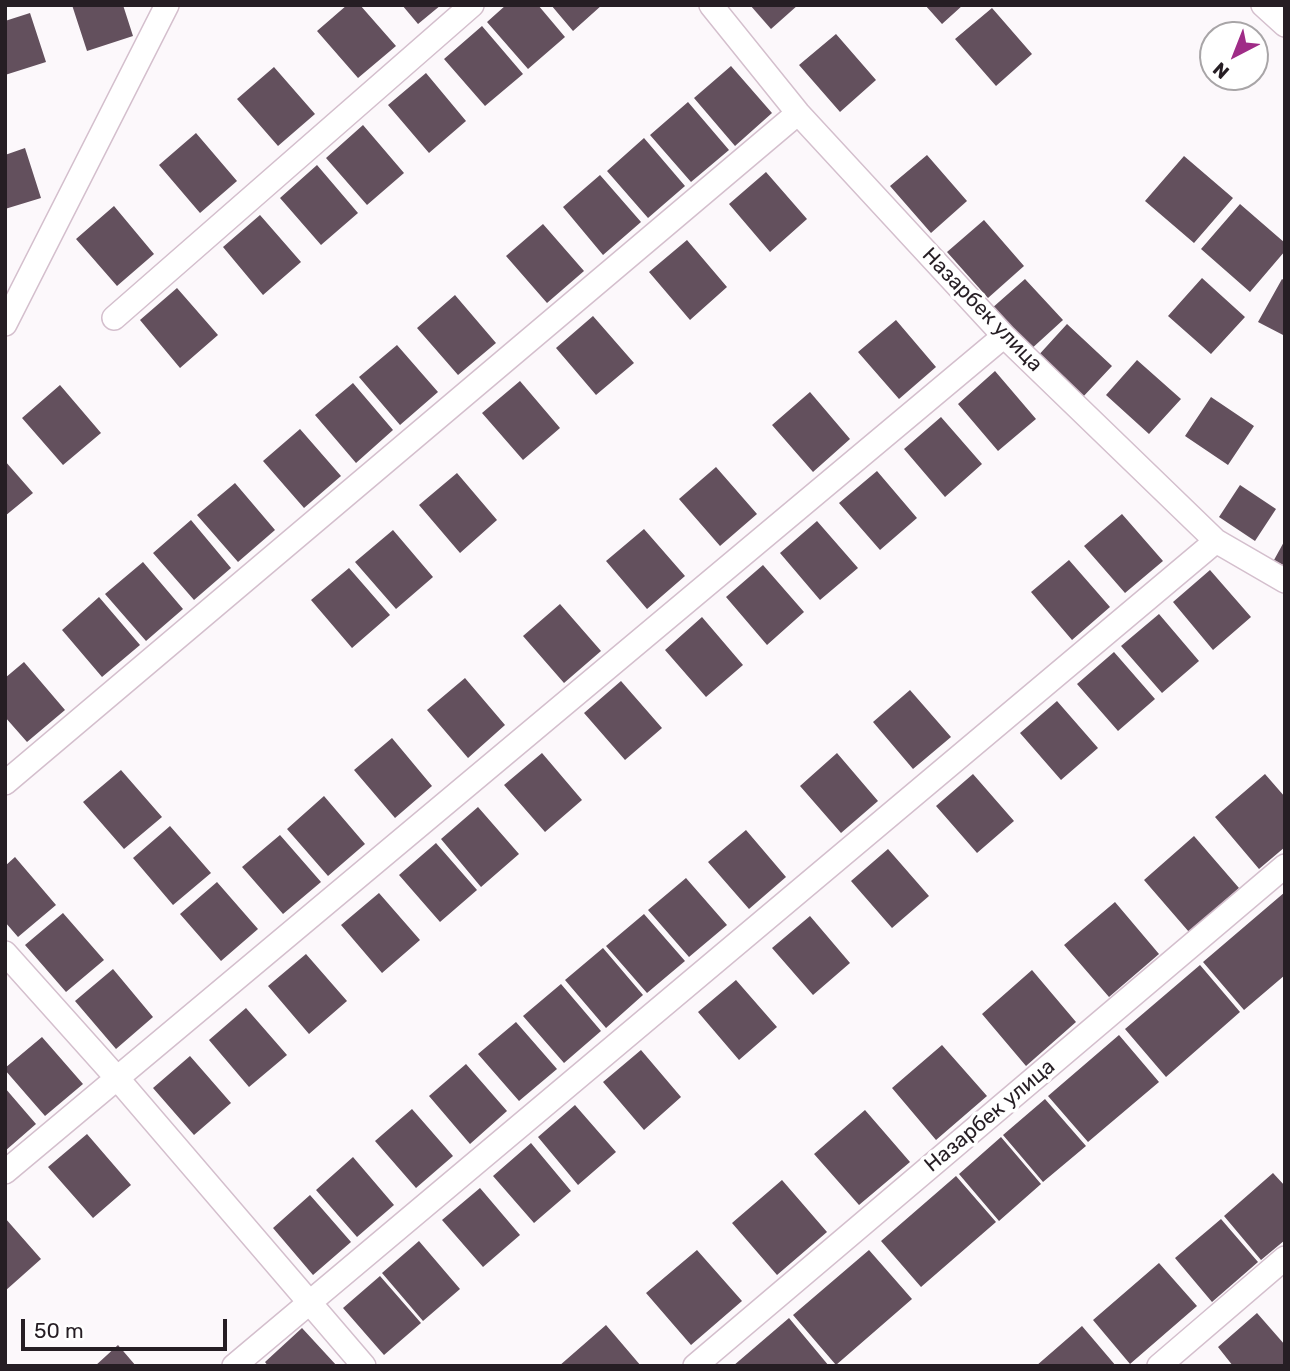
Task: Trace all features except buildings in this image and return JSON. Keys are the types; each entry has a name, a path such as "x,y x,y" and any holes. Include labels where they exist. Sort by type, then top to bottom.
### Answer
{"street":[{"path":"8,313 167,5"},
{"path":"114,318 472,5"},
{"name":"Назарбек улица","path":"710,5 797,113 1004,336 1216,541 1285,581"},
{"path":"1263,5 1285,25"},
{"path":"5,783 797,113"},
{"path":"5,1172 1004,336"},
{"path":"234,1366 1216,541"},
{"name":"Назарбек улица","path":"695,1366 1285,866"},
{"path":"5,953 117,1078 365,1366"},
{"path":"1159,1366 1285,1258"}]}
